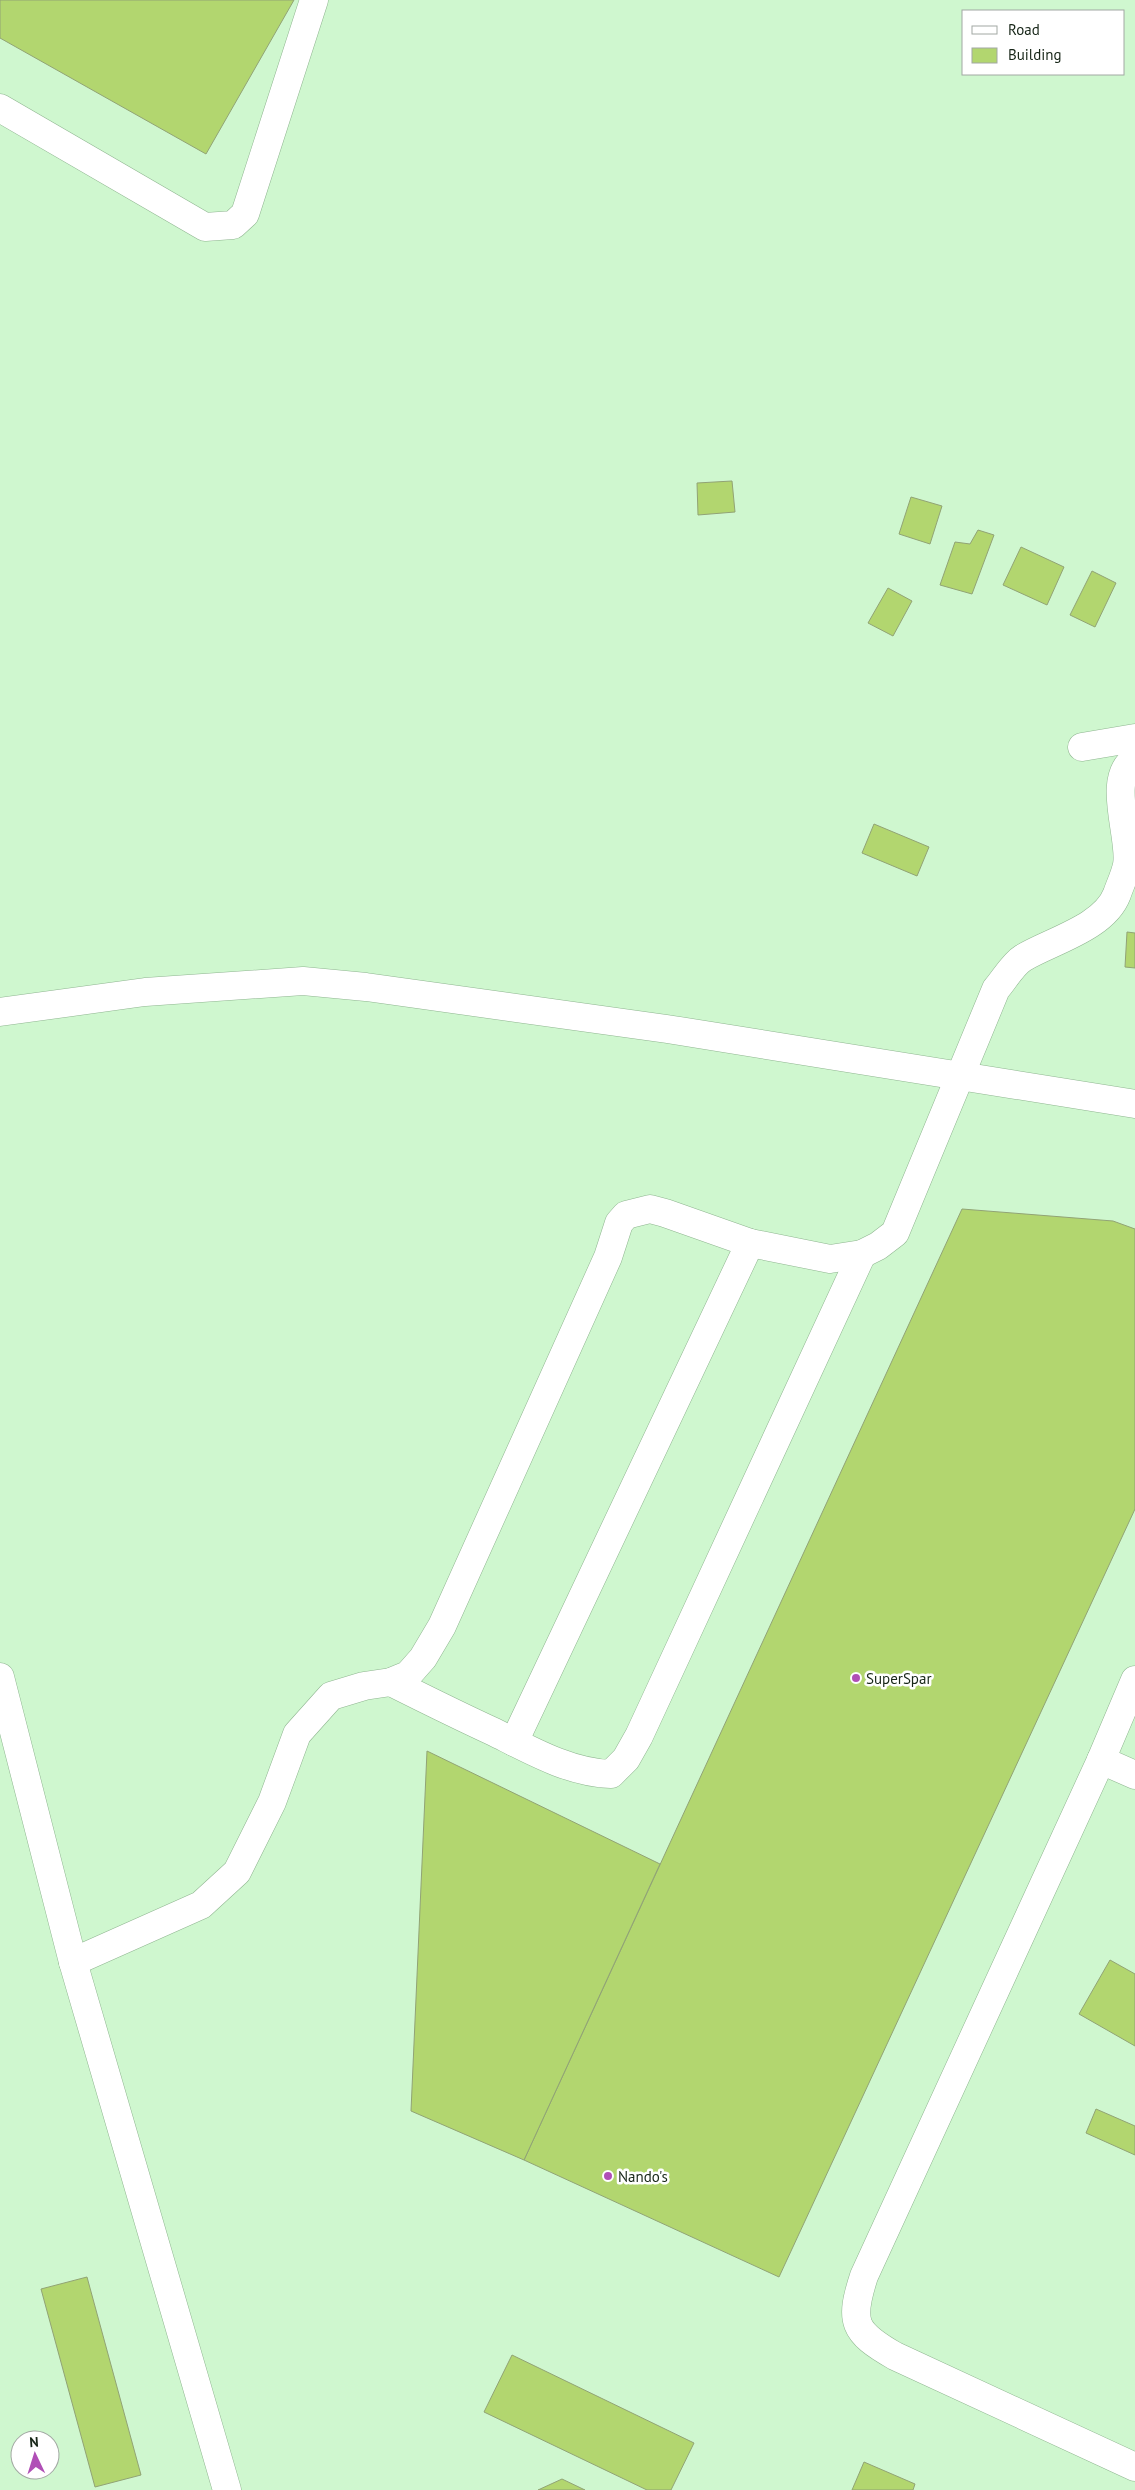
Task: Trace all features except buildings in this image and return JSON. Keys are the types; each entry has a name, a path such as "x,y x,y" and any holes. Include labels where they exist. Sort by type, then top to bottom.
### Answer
{"street":[{"path":"0,108 205,227 233,225 245,214 314,0"},
{"path":"1082,747 1135,738"},
{"path":"73,1962 201,1905 237,1872 272,1802 297,1734 331,1696 364,1686 391,1682 408,1675 418,1664 442,1626 608,1258 619,1223 626,1215 650,1209 666,1212 750,1243 830,1259 862,1254 878,1246 895,1233 996,989 1022,958 1058,942 1096,920 1116,897 1127,864 1121,790 1122,776 1135,759"},
{"path":"1,1012 145,992 303,981 366,987 667,1029 958,1078 1135,1104"},
{"path":"514,1742 750,1243"},
{"path":"391,1682 514,1742 571,1767 593,1774 611,1774 626,1759 862,1254"},
{"path":"0,1677 73,1962 228,2490"},
{"path":"1135,1680 1101,1760 864,2276 855,2314 861,2331 895,2356 1135,2467"},
{"path":"1101,1760 1135,1775"}],"place":[{"name":"SuperSpar","path":"856,1678"},
{"name":"Nando's","path":"608,2176"}]}
